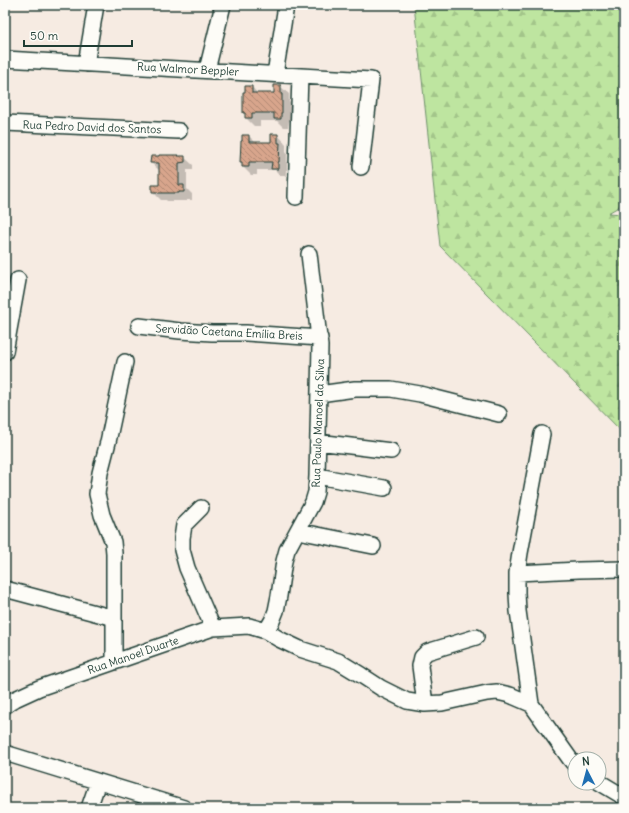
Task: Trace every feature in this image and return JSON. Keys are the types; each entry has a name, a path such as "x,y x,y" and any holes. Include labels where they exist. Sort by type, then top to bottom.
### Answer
{"street":[{"path":"86,64 96,5"},
{"path":"207,70 223,5"},
{"path":"274,74 285,12"},
{"name":"Rua Walmor Beppler","path":"5,59 371,80 361,167"},
{"path":"296,197 300,76"},
{"name":"Rua Pedro David dos Santos","path":"5,123 179,131"},
{"name":"Rua Paulo Manoel da Silva","path":"266,631 276,611 287,550 313,502 316,492 320,338 309,254"},
{"path":"5,352 18,280"},
{"name":"Servidão Caetana Emília Breis","path":"139,326 180,331 246,333 320,338"},
{"path":"114,662 113,542 102,515 97,494 100,473 125,362"},
{"path":"319,394 355,389 391,389 420,394 499,414"},
{"path":"542,434 517,573 518,611 531,704 567,755"},
{"path":"318,442 391,451"},
{"path":"317,476 384,488"},
{"path":"201,508 184,525 182,550 187,568 213,628"},
{"path":"298,531 373,546"},
{"path":"517,573 624,569"},
{"path":"5,589 114,618"},
{"name":"Rua Manoel Duarte","path":"5,706 39,688 213,628 249,626 266,631 300,649 338,661 381,688 407,701 425,704 442,703 498,692 510,695 531,704"},
{"path":"425,704 420,666 422,657 427,652 476,637"},
{"path":"5,753 184,808"},
{"path":"90,808 98,782"},
{"path":"607,787 624,797"}],"green space":[{"path":"414,5 624,5 624,204 608,213 624,214 624,434 440,246"}],"building":[{"path":"274,85 281,85 281,119 274,119 274,113 252,113 252,118 245,118 245,113 243,113 243,92 245,92 245,86 252,86 252,93 274,93"},
{"path":"271,134 278,134 278,143 280,143 278,169 271,169 272,162 249,162 249,167 242,167 242,162 240,162 242,135 249,135 249,142 271,142"},
{"path":"151,156 185,156 185,162 179,163 179,185 184,185 184,192 152,192 152,185 159,185 159,163 150,163"}]}
